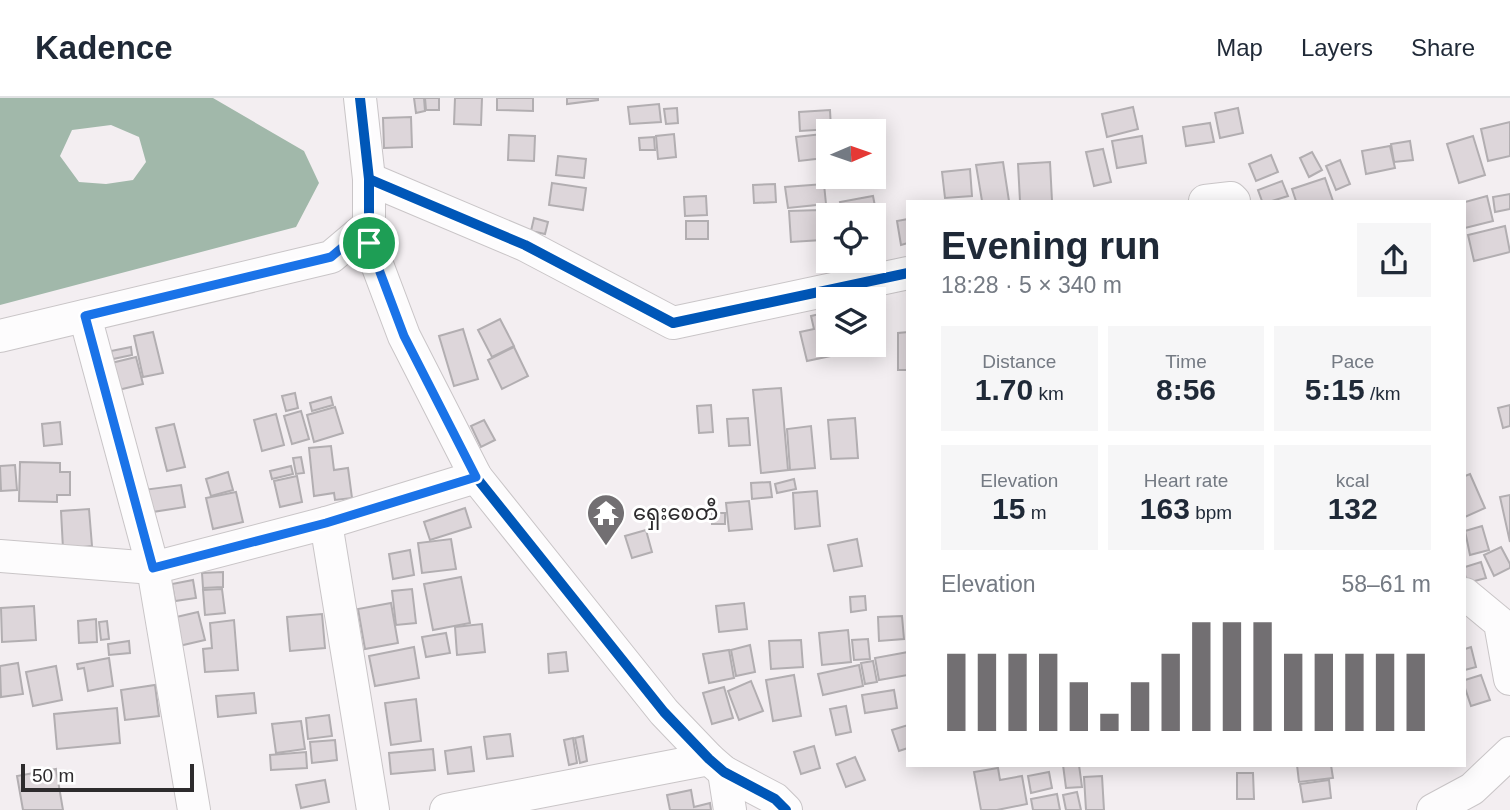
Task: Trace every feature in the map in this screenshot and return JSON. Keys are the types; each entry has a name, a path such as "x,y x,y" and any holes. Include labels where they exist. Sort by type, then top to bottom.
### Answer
{"street":[{"path":"360,98 369,179 369,243 404,336 476,477 664,712 716,765 775,799 786,810"},
{"path":"369,179 524,245 673,323 906,273"},
{"path":"1214,200 1233,200"},
{"path":"0,336 331,257 369,225"},
{"path":"85,316 153,568 194,810"},
{"path":"0,556 153,568 326,523 476,477"},
{"path":"326,523 373,810"},
{"path":"1466,595 1500,623 1510,679"},
{"path":"1433,810 1472,789 1510,753"},
{"path":"446,810 716,765"},
{"path":"716,765 730,810"}],"shaded area":[{"path":"0,98 213,98 304,151 319,183 296,227 0,305","holes":["111,125 139,137 146,162 133,180 106,184 79,182 60,156 72,130"]}],"building":[{"path":"414,98 424,98 425,111 416,113"},
{"path":"425,98 439,98 439,110 426,110"},
{"path":"455,98 482,98 481,125 454,124"},
{"path":"497,98 533,98 533,111 497,110"},
{"path":"567,98 598,98 598,100 567,104"},
{"path":"659,104 661,122 630,124 628,107"},
{"path":"1133,107 1138,129 1107,137 1102,114"},
{"path":"677,108 678,123 666,124 664,109"},
{"path":"1238,108 1243,133 1220,138 1215,113"},
{"path":"830,110 830,119 816,119 816,130 800,131 799,112"},
{"path":"411,117 412,147 384,148 383,118"},
{"path":"1510,122 1510,156 1488,161 1481,129"},
{"path":"1210,123 1214,142 1186,146 1183,127"},
{"path":"674,134 676,157 658,159 656,136"},
{"path":"509,135 535,136 534,161 508,160"},
{"path":"816,135 816,159 799,161 796,137"},
{"path":"1142,136 1146,163 1117,168 1112,141"},
{"path":"1473,136 1485,175 1459,183 1447,144"},
{"path":"654,137 655,150 640,150 639,138"},
{"path":"1410,141 1413,160 1394,162 1391,144"},
{"path":"1390,146 1395,168 1366,174 1362,151"},
{"path":"1103,149 1111,182 1094,186 1086,152"},
{"path":"1312,152 1322,170 1309,177 1300,158"},
{"path":"1271,155 1278,172 1256,181 1249,164"},
{"path":"558,156 586,159 584,178 556,175"},
{"path":"1340,160 1350,184 1336,190 1326,166"},
{"path":"1003,162 1009,200 982,200 976,165"},
{"path":"1050,162 1052,200 1020,200 1018,164"},
{"path":"970,169 972,196 945,198 942,172"},
{"path":"1325,178 1333,200 1296,200 1292,189"},
{"path":"1282,181 1288,196 1262,200 1258,190"},
{"path":"552,183 586,188 583,210 549,205"},
{"path":"775,184 776,202 754,203 753,185"},
{"path":"816,185 816,189 824,189 826,203 788,208 785,187"},
{"path":"1510,194 1510,209 1495,212 1493,197"},
{"path":"706,196 707,215 685,216 684,197"},
{"path":"873,196 874,203 840,203"},
{"path":"1487,196 1493,221 1466,228 1466,202"},
{"path":"816,210 816,240 791,242 789,211"},
{"path":"534,218 548,222 545,234 531,231"},
{"path":"906,219 906,244 901,245 897,221"},
{"path":"686,221 708,221 708,239 686,239"},
{"path":"1505,226 1510,252 1474,261 1468,235"},
{"path":"816,315 816,357 826,357 807,361 800,332 814,329 811,316"},
{"path":"500,319 514,346 492,357 478,330"},
{"path":"463,329 478,379 454,386 439,336"},
{"path":"153,332 163,373 143,377 134,336"},
{"path":"906,332 906,370 898,370 898,333"},
{"path":"131,347 132,355 113,359 111,351"},
{"path":"514,347 528,376 502,389 488,360"},
{"path":"136,357 143,384 110,392 103,365"},
{"path":"781,388 788,470 761,473 753,390"},
{"path":"295,393 298,408 286,411 282,396"},
{"path":"331,397 333,405 312,411 310,403"},
{"path":"711,405 713,432 699,433 697,406"},
{"path":"1510,405 1510,426 1503,428 1498,408"},
{"path":"335,407 343,433 314,442 307,415"},
{"path":"301,411 309,439 292,444 284,416"},
{"path":"276,414 284,445 262,451 254,420"},
{"path":"748,418 750,445 729,446 727,419"},
{"path":"855,418 858,458 831,459 828,420"},
{"path":"484,420 495,440 481,447 471,426"},
{"path":"60,422 62,444 44,446 42,424"},
{"path":"174,424 185,467 167,471 156,428"},
{"path":"811,426 815,468 790,470 787,429"},
{"path":"331,446 334,470 348,468 352,498 335,500 334,493 314,496 309,448"},
{"path":"301,457 304,473 296,474 293,458"},
{"path":"20,462 60,463 60,472 70,472 70,495 57,495 57,502 19,501"},
{"path":"15,465 17,490 1,491 0,466"},
{"path":"291,466 293,474 272,479 270,471"},
{"path":"228,472 233,490 211,496 206,479"},
{"path":"1470,474 1485,508 1466,517 1466,476"},
{"path":"297,476 302,502 280,507 274,481"},
{"path":"794,479 796,489 777,493 775,484"},
{"path":"770,482 772,497 752,499 751,483"},
{"path":"181,485 185,507 146,513 143,490"},
{"path":"817,491 820,526 795,529 793,493"},
{"path":"236,492 243,522 213,529 206,498"},
{"path":"1510,495 1510,542 1500,497"},
{"path":"749,501 752,529 729,531 726,503"},
{"path":"465,508 471,527 430,540 424,522"},
{"path":"89,509 92,546 63,549 61,511"},
{"path":"712,513 725,513 725,524 712,524"},
{"path":"1482,526 1489,550 1470,555 1466,531"},
{"path":"646,530 652,552 632,558 625,536"},
{"path":"451,539 456,569 422,573 418,543"},
{"path":"857,539 862,566 834,571 828,545"},
{"path":"1501,547 1510,568 1494,576 1484,555"},
{"path":"410,550 414,575 393,579 389,554"},
{"path":"1481,562 1486,578 1467,583 1466,567"},
{"path":"223,572 223,587 203,588 202,573"},
{"path":"461,577 470,623 433,630 424,584"},
{"path":"193,580 196,598 175,601 172,584"},
{"path":"222,589 225,613 205,615 203,590"},
{"path":"412,589 416,623 396,625 392,591"},
{"path":"865,596 866,610 851,612 850,597"},
{"path":"391,603 398,643 365,649 358,609"},
{"path":"744,603 747,629 719,632 716,606"},
{"path":"34,606 36,640 2,642 1,608"},
{"path":"198,612 205,640 179,646 172,618"},
{"path":"322,614 325,648 290,651 287,617"},
{"path":"902,616 904,639 879,641 878,617"},
{"path":"96,619 97,642 79,643 78,621"},
{"path":"234,620 238,670 205,672 203,649 212,648 210,623"},
{"path":"107,621 109,639 101,640 99,622"},
{"path":"482,624 485,652 457,655 455,627"},
{"path":"848,630 851,662 822,665 819,633"},
{"path":"446,633 450,653 426,657 422,637"},
{"path":"868,639 870,659 854,660 852,640"},
{"path":"801,640 803,667 771,669 769,641"},
{"path":"129,641 130,653 109,655 108,644"},
{"path":"750,645 755,672 736,676 731,650"},
{"path":"414,647 419,678 375,686 369,656"},
{"path":"1471,647 1476,667 1466,670 1466,649"},
{"path":"729,650 734,678 709,683 703,654"},
{"path":"566,652 568,671 549,673 548,654"},
{"path":"906,652 906,675 879,680 875,658"},
{"path":"109,658 113,686 88,691 84,668 78,669 77,664"},
{"path":"873,661 877,682 865,684 861,663"},
{"path":"18,663 23,694 1,697 0,666"},
{"path":"859,665 863,686 823,695 818,674"},
{"path":"56,666 62,700 33,706 26,672"},
{"path":"794,675 801,716 773,721 766,680"},
{"path":"1481,675 1490,700 1471,706 1466,691 1466,680"},
{"path":"751,681 763,711 739,720 728,691"},
{"path":"155,685 159,716 125,720 121,690"},
{"path":"724,687 733,718 712,724 703,693"},
{"path":"894,690 897,708 865,713 862,695"},
{"path":"254,693 256,713 218,717 216,696"},
{"path":"416,699 421,741 391,745 385,703"},
{"path":"846,706 851,732 836,735 830,709"},
{"path":"117,708 120,743 57,749 54,714"},
{"path":"329,715 332,736 308,739 306,718"},
{"path":"301,721 305,749 276,753 272,724"},
{"path":"906,726 906,749 899,751 892,730"},
{"path":"510,734 513,756 487,759 484,737"},
{"path":"583,736 587,761 580,763 575,738"},
{"path":"573,738 577,763 569,765 564,740"},
{"path":"335,740 337,760 312,763 310,742"},
{"path":"814,746 820,768 801,774 794,752"},
{"path":"471,747 474,771 448,774 445,751"},
{"path":"433,749 435,770 391,774 389,753"},
{"path":"306,752 307,768 271,770 270,755"},
{"path":"855,757 865,780 846,787 837,764"},
{"path":"1063,767 1079,767 1082,787 1066,788"},
{"path":"1297,767 1331,767 1333,778 1299,782"},
{"path":"998,768 1000,780 1022,776 1027,804 981,810 974,772"},
{"path":"56,769 63,810 23,810 17,776"},
{"path":"1049,772 1052,788 1031,793 1028,776"},
{"path":"1237,773 1253,773 1254,799 1237,799"},
{"path":"1102,776 1104,810 1086,810 1084,777"},
{"path":"325,780 329,802 301,808 296,785"},
{"path":"1329,780 1331,798 1303,802 1300,784"},
{"path":"691,790 694,807 710,803 711,810 670,810 667,795"},
{"path":"1077,792 1081,810 1066,810 1063,795"},
{"path":"1057,794 1060,810 1033,810 1031,799"}],"cycle path":[{"path":"360,98 369,179 369,243 404,336 476,477 664,712 724,772 775,799 786,810"},
{"path":"369,179 525,245 673,323 906,273"}],"place":[{"name":"ရှေးစေတီ","path":"606,547"}],"route":[{"path":"369,225 369,243 404,336 476,477 326,523 153,568 85,316 331,257 369,225"}]}
